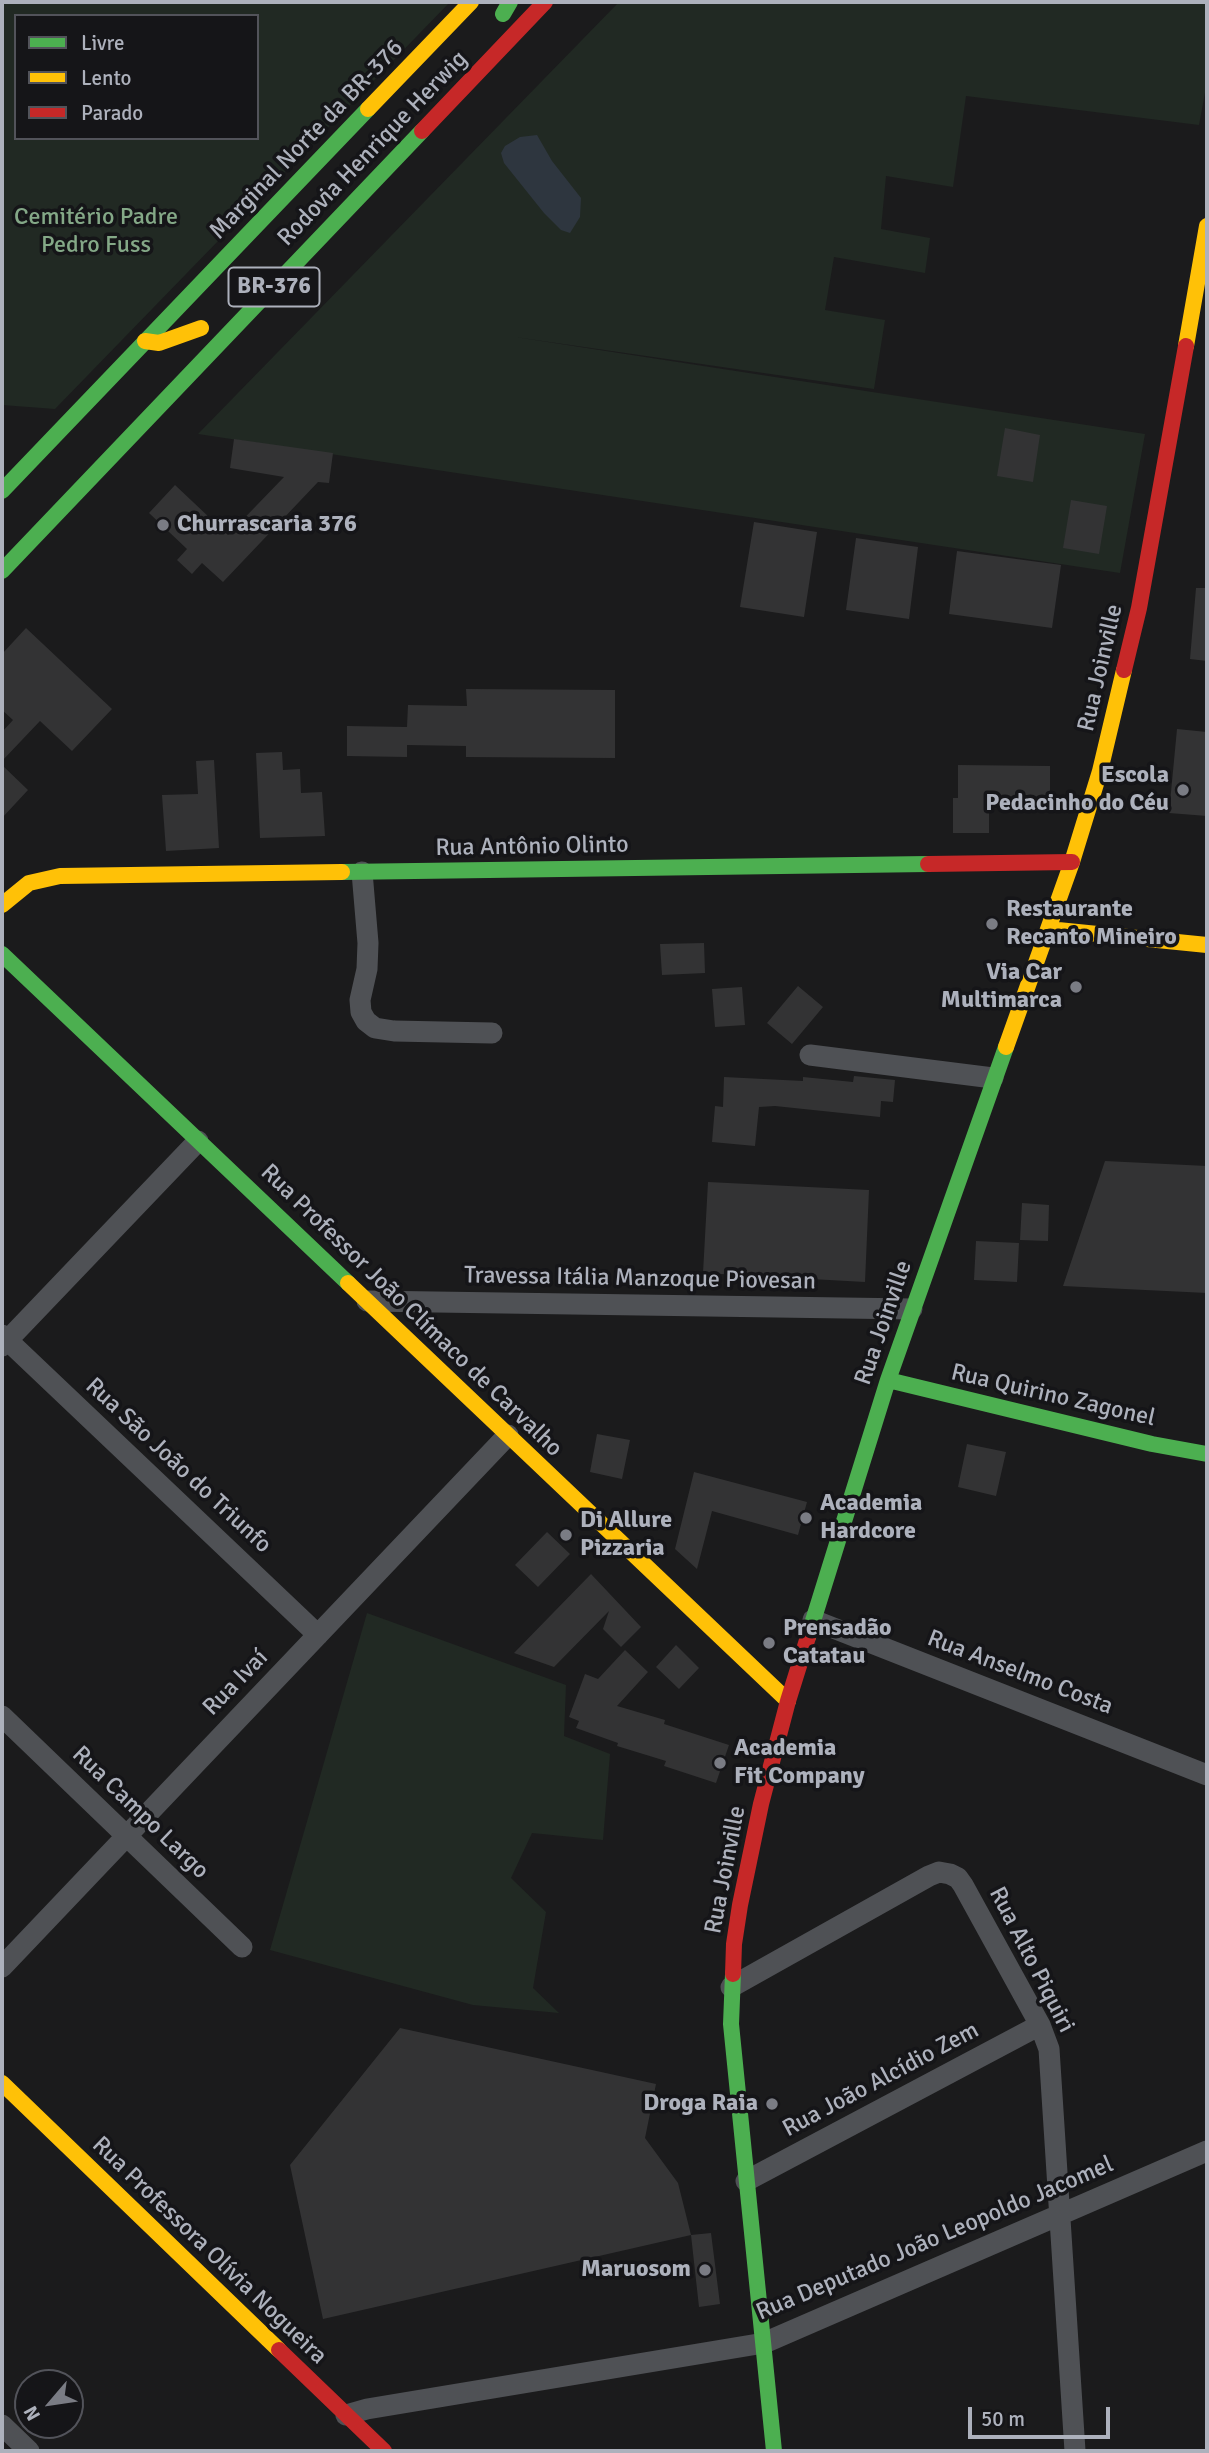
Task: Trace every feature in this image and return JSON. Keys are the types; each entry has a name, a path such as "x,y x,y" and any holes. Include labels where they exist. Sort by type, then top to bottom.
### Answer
{"main road":[{"name":"Marginal Norte da BR-376","path":"2,491 471,2"},
{"name":"Rodovia Henrique Herwig","path":"2,571 545,2"},
{"name":"Rua Joinville","path":"774,2451 733,2063 731,1987 734,1944 742,1895 761,1804 788,1701 888,1380 993,1078 1072,862 1100,771 1128,658 1207,226"},
{"name":"BR-376","path":"145,341 159,343 206,323 173,358"},
{"name":"Rua Antônio Olinto","path":"2,905 29,883 60,876 1072,862"},
{"path":"1048,929 1207,945"},
{"name":"Rua Professor João Clímaco de Carvalho","path":"2,954 788,1701"},
{"name":"Rua Quirino Zagonel","path":"888,1380 1152,1444 1207,1454"},
{"name":"Rua Professora Olívia Nogueira","path":"2,2083 384,2451"}],"street":[{"path":"362,872 368,943 367,969 360,1000 361,1012 366,1021 376,1028 394,1031 492,1032"},
{"path":"810,1055 993,1078"},
{"path":"4,1341 198,1141"},
{"name":"Travessa Itália Manzoque Piovesan","path":"367,1301 912,1309"},
{"name":"Rua São João do Triunfo","path":"4,1341 318,1635"},
{"name":"Rua Ivaí","path":"2,1967 508,1435"},
{"name":"Rua Anselmo Costa","path":"813,1620 1207,1775"},
{"name":"Rua Campo Largo","path":"2,1716 242,1947"},
{"name":"Rua Alto Piquiri","path":"731,1987 939,1872 958,1878 964,1885 1040,2025 1051,2062 1075,2451"},
{"name":"Rua João Alcídio Zem","path":"746,2181 1040,2025"},
{"name":"Rua Deputado João Leopoldo Jacomel","path":"346,2415 367,2409 764,2343 1207,2151"},
{"path":"2,2425 29,2451"}],"green space":[{"name":"Cemitério Padre Pedro Fuss","path":"2,2 450,2 55,409 2,405"},
{"path":"619,2 1207,2 1207,82 1199,125 966,96 953,187 886,176 881,229 930,238 925,273 834,257 825,310 885,320 874,389 515,337 1145,434 1120,573 198,434"},
{"path":"367,1613 566,1685 564,1736 610,1754 603,1840 532,1833 511,1878 546,1912 533,1988 559,2013 473,2005 270,1950"}],"shaded area":[{"path":"537,135 552,161 581,198 580,217 570,233 561,230 544,213 504,163 501,153 505,146 520,137"}],"building":[{"path":"1005,428 1040,435 1033,482 997,476"},
{"path":"234,439 333,453 329,483 318,482 223,582 202,563 192,574 177,560 187,549 149,513 175,485 228,535 284,477 230,468"},
{"path":"1071,500 1107,506 1099,554 1063,548"},
{"path":"754,522 817,532 804,617 740,607"},
{"path":"856,538 918,547 909,619 846,610"},
{"path":"957,551 1061,565 1052,628 949,614"},
{"path":"1196,588 1207,588 1207,661 1190,659"},
{"path":"26,628 112,709 72,751 40,721 2,761 2,732 13,720 2,710 2,654"},
{"path":"466,689 615,690 615,758 466,757 466,746 407,745 407,757 347,756 347,726 407,727 408,705 467,706"},
{"path":"1177,729 1207,732 1207,816 1169,813"},
{"path":"282,752 283,770 300,769 301,793 322,792 325,836 260,838 256,753"},
{"path":"214,760 219,848 166,851 162,795 198,794 196,761"},
{"path":"2,765 28,790 2,818"},
{"path":"958,765 1050,766 1050,799 989,798 989,833 953,833 953,798 958,798"},
{"path":"704,943 705,973 662,975 660,944"},
{"path":"798,986 823,1007 792,1044 767,1023"},
{"path":"742,987 745,1025 715,1027 712,989"},
{"path":"854,1076 895,1080 893,1102 881,1101 880,1117 775,1106 759,1107 755,1146 712,1142 715,1106 723,1107 724,1077 803,1081 803,1077 853,1082"},
{"path":"1105,1161 1207,1166 1207,1293 1063,1286"},
{"path":"708,1182 869,1190 865,1282 703,1273"},
{"path":"1022,1203 1049,1205 1048,1241 1020,1240"},
{"path":"976,1241 1019,1243 1017,1282 974,1280"},
{"path":"597,1434 630,1440 622,1479 590,1472"},
{"path":"967,1444 1006,1452 996,1496 958,1487"},
{"path":"694,1472 807,1502 798,1535 712,1511 697,1569 675,1549"},
{"path":"547,1532 570,1554 538,1587 515,1565"},
{"path":"591,1574 641,1627 621,1647 603,1629 609,1611 554,1667 514,1653"},
{"path":"676,1645 699,1668 679,1689 656,1667"},
{"path":"625,1650 648,1672 617,1706 665,1720 664,1724 729,1745 716,1783 664,1766 666,1761 617,1746 618,1743 576,1728 579,1721 569,1717 585,1674 598,1679"},
{"path":"400,2028 656,2084 645,2138 678,2183 691,2235 323,2319 290,2165"},
{"name":"Maruosom","path":"711,2233 720,2304 699,2307 691,2235"}],"traffic: fast":[{"path":"503,14 510,2"},
{"path":"2,491 368,109"},
{"path":"2,571 422,131"},
{"path":"342,872 928,864"},
{"path":"2,954 348,1283"},
{"path":"808,1637 888,1380 1006,1047"},
{"path":"888,1380 1152,1444 1207,1454"},
{"path":"733,1974 731,2024 774,2451"}],"traffic: slow":[{"path":"368,109 471,2"},
{"path":"1186,346 1207,226"},
{"path":"145,341 159,343 201,328"},
{"path":"1006,1047 1072,862 1100,771 1124,670"},
{"path":"2,905 29,883 60,876 342,872"},
{"path":"1048,929 1207,945"},
{"path":"348,1283 788,1701"},
{"path":"2,2083 279,2350"}],"traffic: jam":[{"path":"422,131 545,2"},
{"path":"1124,670 1139,608 1186,346"},
{"path":"928,864 1072,862"},
{"path":"733,1974 740,1905 761,1804 808,1637"},
{"path":"279,2350 384,2451"}],"place":[{"name":"Churrascaria 376","path":"163,525"},
{"name":"Escola Pedacinho do Céu","path":"1183,790"},
{"name":"Restaurante Recanto Mineiro","path":"992,924"},
{"name":"Via Car Multimarca","path":"1076,987"},
{"name":"Academia Hardcore","path":"806,1518"},
{"name":"Di Allure Pizzaria","path":"566,1535"},
{"name":"Prensadão Catatau","path":"769,1643"},
{"name":"Academia Fit Company","path":"720,1763"},
{"name":"Droga Raia","path":"772,2104"},
{"name":"Maruosom","path":"705,2270"}]}
